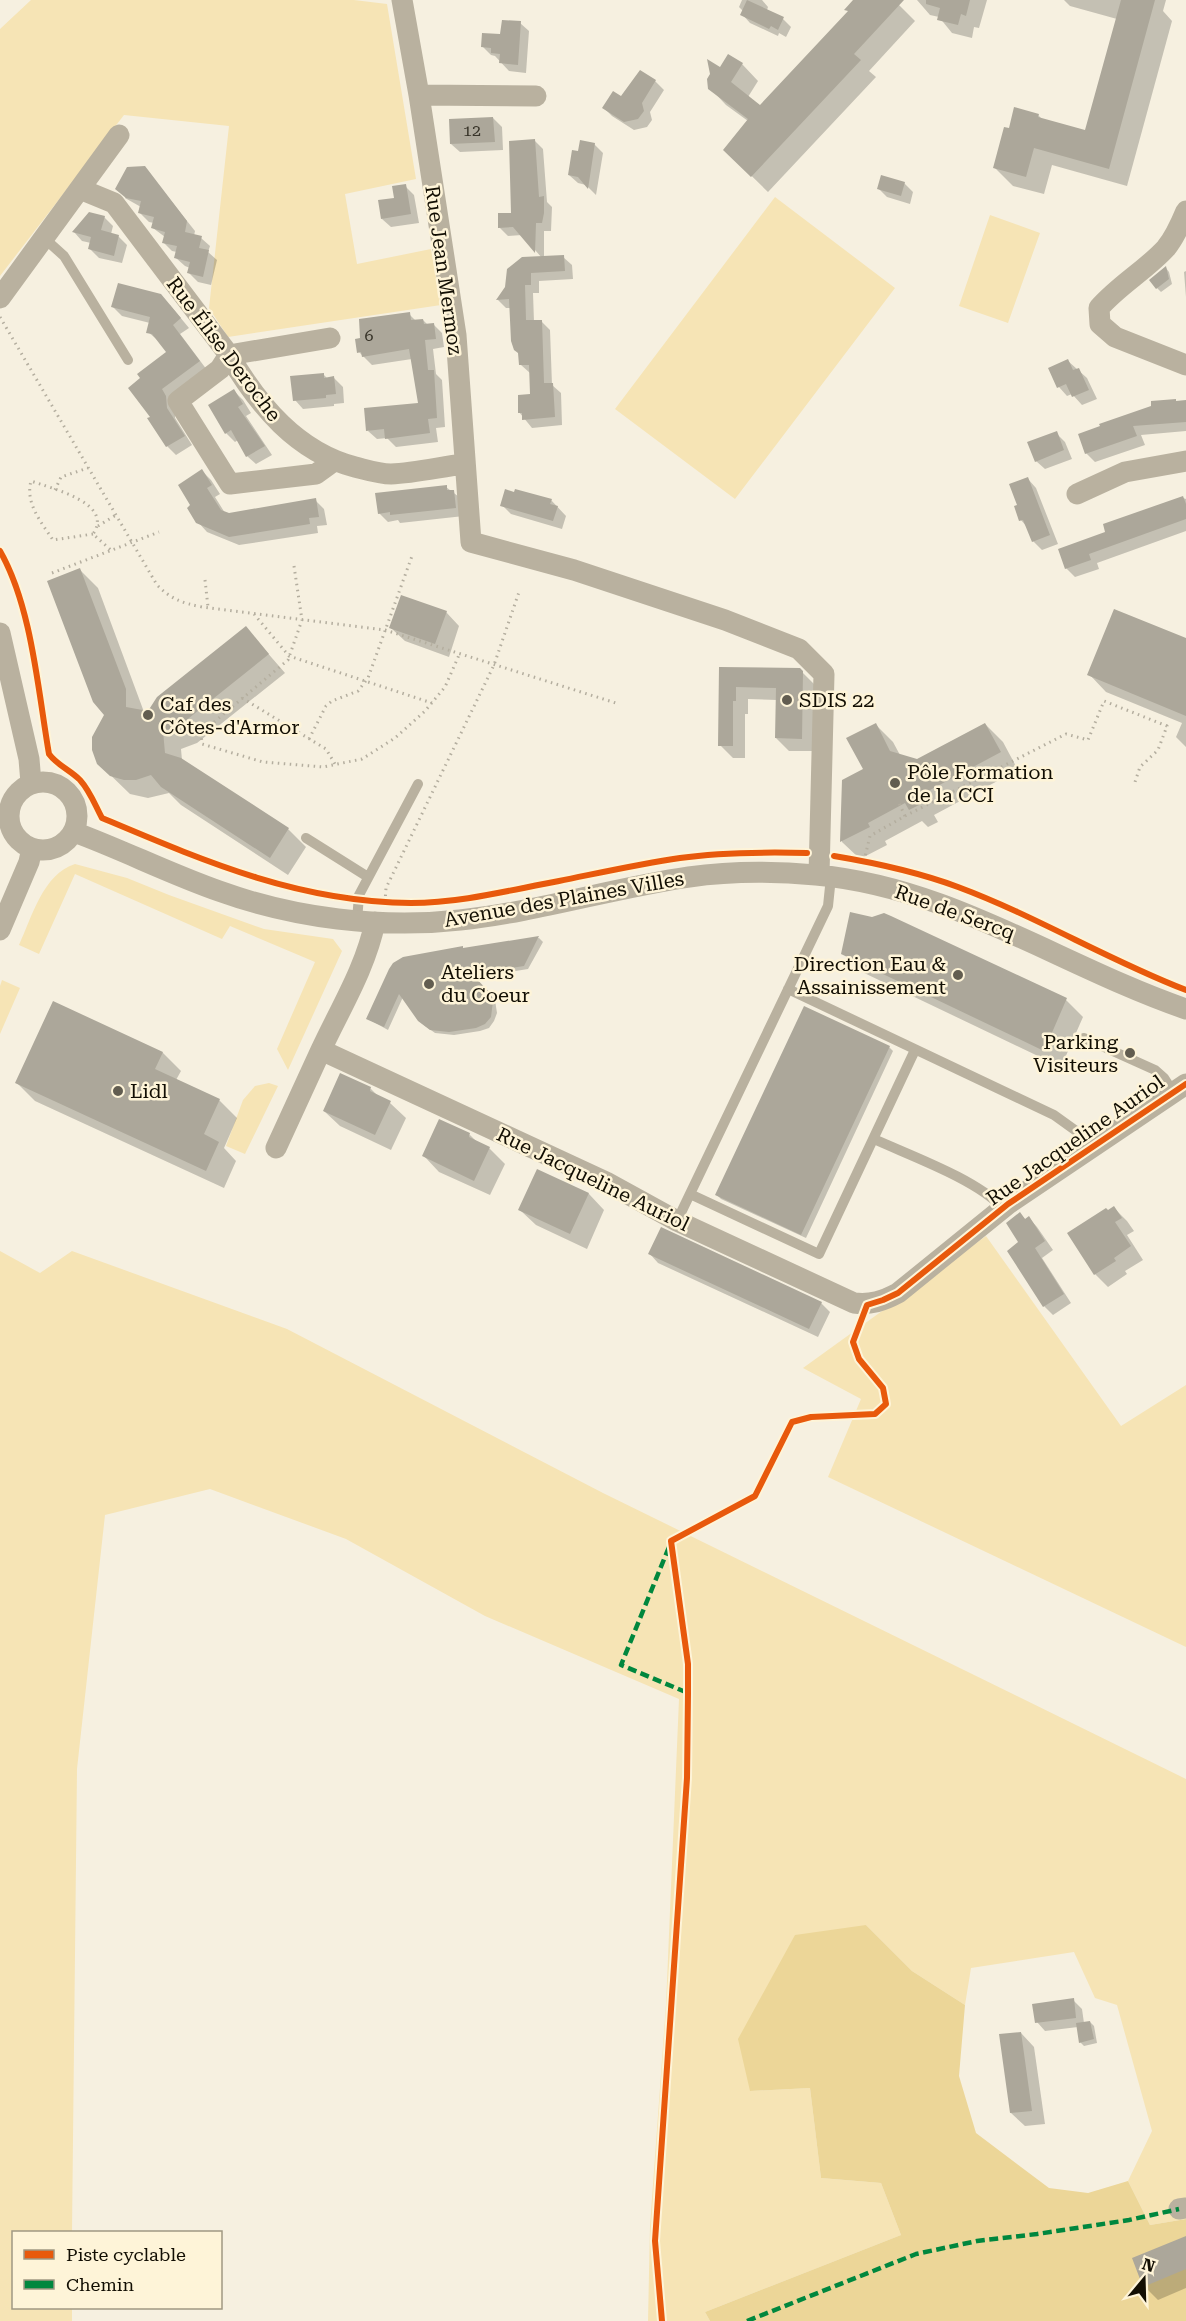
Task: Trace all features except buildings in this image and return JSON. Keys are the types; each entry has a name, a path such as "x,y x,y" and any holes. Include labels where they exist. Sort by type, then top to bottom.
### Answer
{"street":[{"name":"Rue Jean Mermoz","path":"402,0 456,335 471,542 596,578 725,620 799,649 824,674 825,876"},
{"path":"419,95 536,96"},
{"path":"0,298 119,135"},
{"name":"Rue Élise Deroche","path":"80,189 114,203 229,355 239,373 276,420 302,443 334,461 369,471 390,474 464,464"},
{"path":"1186,210 1165,249 1113,292 1099,308 1100,324 1114,338 1186,365"},
{"path":"330,338 229,355 220,369 178,401 230,484 316,474 334,461"},
{"path":"1077,494 1125,472 1186,461"},
{"path":"0,633 29,759 31,783"},
{"path":"43,781 55,783 73,797 78,820 74,832 60,846 42,850 32,848 21,842 9,822 9,810 13,799 21,789 31,783 43,781"},
{"name":"Avenue des Plaines Villes","path":"74,832 220,892 286,910 366,921 460,920 710,875"},
{"path":"0,930 29,862 32,848"},
{"name":"Rue de Sercq","path":"710,875 748,872 825,876 869,882 938,902 990,922 1132,989 1186,1009"},
{"path":"276,1148 364,958 371,940 366,921"},
{"name":"Rue Jacqueline Auriol","path":"321,1050 606,1182 677,1221 854,1303 867,1305 898,1293 1004,1208 1179,1088"}],"lane":[{"path":"44,238 64,256 128,360"},
{"path":"366,921 359,895 417,784"},
{"path":"306,838 368,877"},
{"path":"677,1221 828,906 825,876"},
{"path":"788,989 1054,1115 1079,1133 1090,1148"},
{"path":"1084,1038 1155,1070 1179,1088"},
{"path":"690,1194 819,1254 915,1050"},
{"path":"874,1138 976,1186 995,1198 1004,1208"}],"path":[{"path":"0,317 157,585 168,596 180,603 384,630 619,704"},
{"path":"55,490 60,477 89,468"},
{"path":"98,526 98,518 87,503 32,481 28,493 36,513 53,540 93,534 98,526 116,515"},
{"path":"52,573 159,532"},
{"path":"93,534 112,551"},
{"path":"309,739 326,706 332,701 358,691 366,681 412,556"},
{"path":"294,566 302,620 288,660 201,733 202,744 263,762 323,767 362,759 395,738 432,703 444,687 459,655"},
{"path":"205,580 208,607"},
{"path":"385,902 386,888 494,665 519,592"},
{"path":"253,613 289,656 432,703"},
{"path":"242,698 326,748 335,764"},
{"path":"864,861 870,836 905,816 1066,734 1088,740 1104,701 1167,726 1158,750 1140,767 1134,785"},
{"path":"898,801 905,816"}],"shaded area":[{"path":"31,0 354,0 387,4 416,179 345,194 357,264 431,249 441,305 228,337 209,308 229,126 124,115 0,276 0,29"},
{"path":"775,197 895,288 735,499 615,409"},
{"path":"990,215 1040,233 1008,323 959,306"},
{"path":"75,864 127,878 264,929 333,939 342,951 288,1070 277,1049 315,962 230,926 222,939 75,874 39,954 19,945 47,887 64,869"},
{"path":"2,980 20,988 0,1034 0,986"},
{"path":"269,1083 278,1086 245,1154 226,1146 243,1100 255,1086"},
{"path":"986,1236 1121,1426 1186,1385 1186,1647 828,1477 861,1399 803,1368"},
{"path":"0,1251 40,1273 72,1251 287,1329 603,1493 1186,1779 1186,2219 1150,2225 1128,2181 1152,2131 1117,2005 1095,1998 1074,1952 971,1968 965,2005 912,1971 866,1925 750,2091 810,2088 821,2178 881,2183 901,2235 705,2312 710,2321 648,2321 650,2226 666,2005 679,1699 485,1616 346,1539 210,1489 105,1515 77,1769 72,2231 12,2231 12,2309 72,2309 72,2321 0,2321"},
{"path":"866,1925 912,1971 965,2005 959,2076 976,2133 1049,2188 1088,2193 1128,2181 1150,2225 1186,2219 1186,2321 710,2321 705,2312 901,2235 881,2183 821,2178 810,2088 750,2091 738,2039 795,1935"}],"marked path":[{"path":"669,1547 621,1665 688,1693"},
{"path":"747,2321 916,2254 977,2241 1129,2220 1179,2209"}],"cycle path":[{"path":"0,551 11,573 27,623 49,754 84,784 102,818 215,864 290,887 329,895 369,901 411,903 448,901 485,895 680,858 743,853 807,853"},
{"path":"834,856 897,868 958,887 1016,911 1186,990"},
{"path":"662,2321 655,2241 687,1778 688,1693 688,1664 671,1541 755,1496 792,1422 811,1417 875,1414 886,1404 883,1388 859,1359 853,1342 867,1305 898,1293 1008,1204 1186,1084"}],"place":[{"name":"SDIS 22","path":"787,700"},
{"name":"Caf des Côtes-d'Armor","path":"148,715"},
{"name":"Pôle Formation de la CCI","path":"895,783"},
{"name":"Direction Eau & Assainissement","path":"958,975"},
{"name":"Ateliers du Coeur","path":"429,984"},
{"name":"Parking Visiteurs","path":"1130,1053"},
{"name":"Lidl","path":"118,1091"}]}
